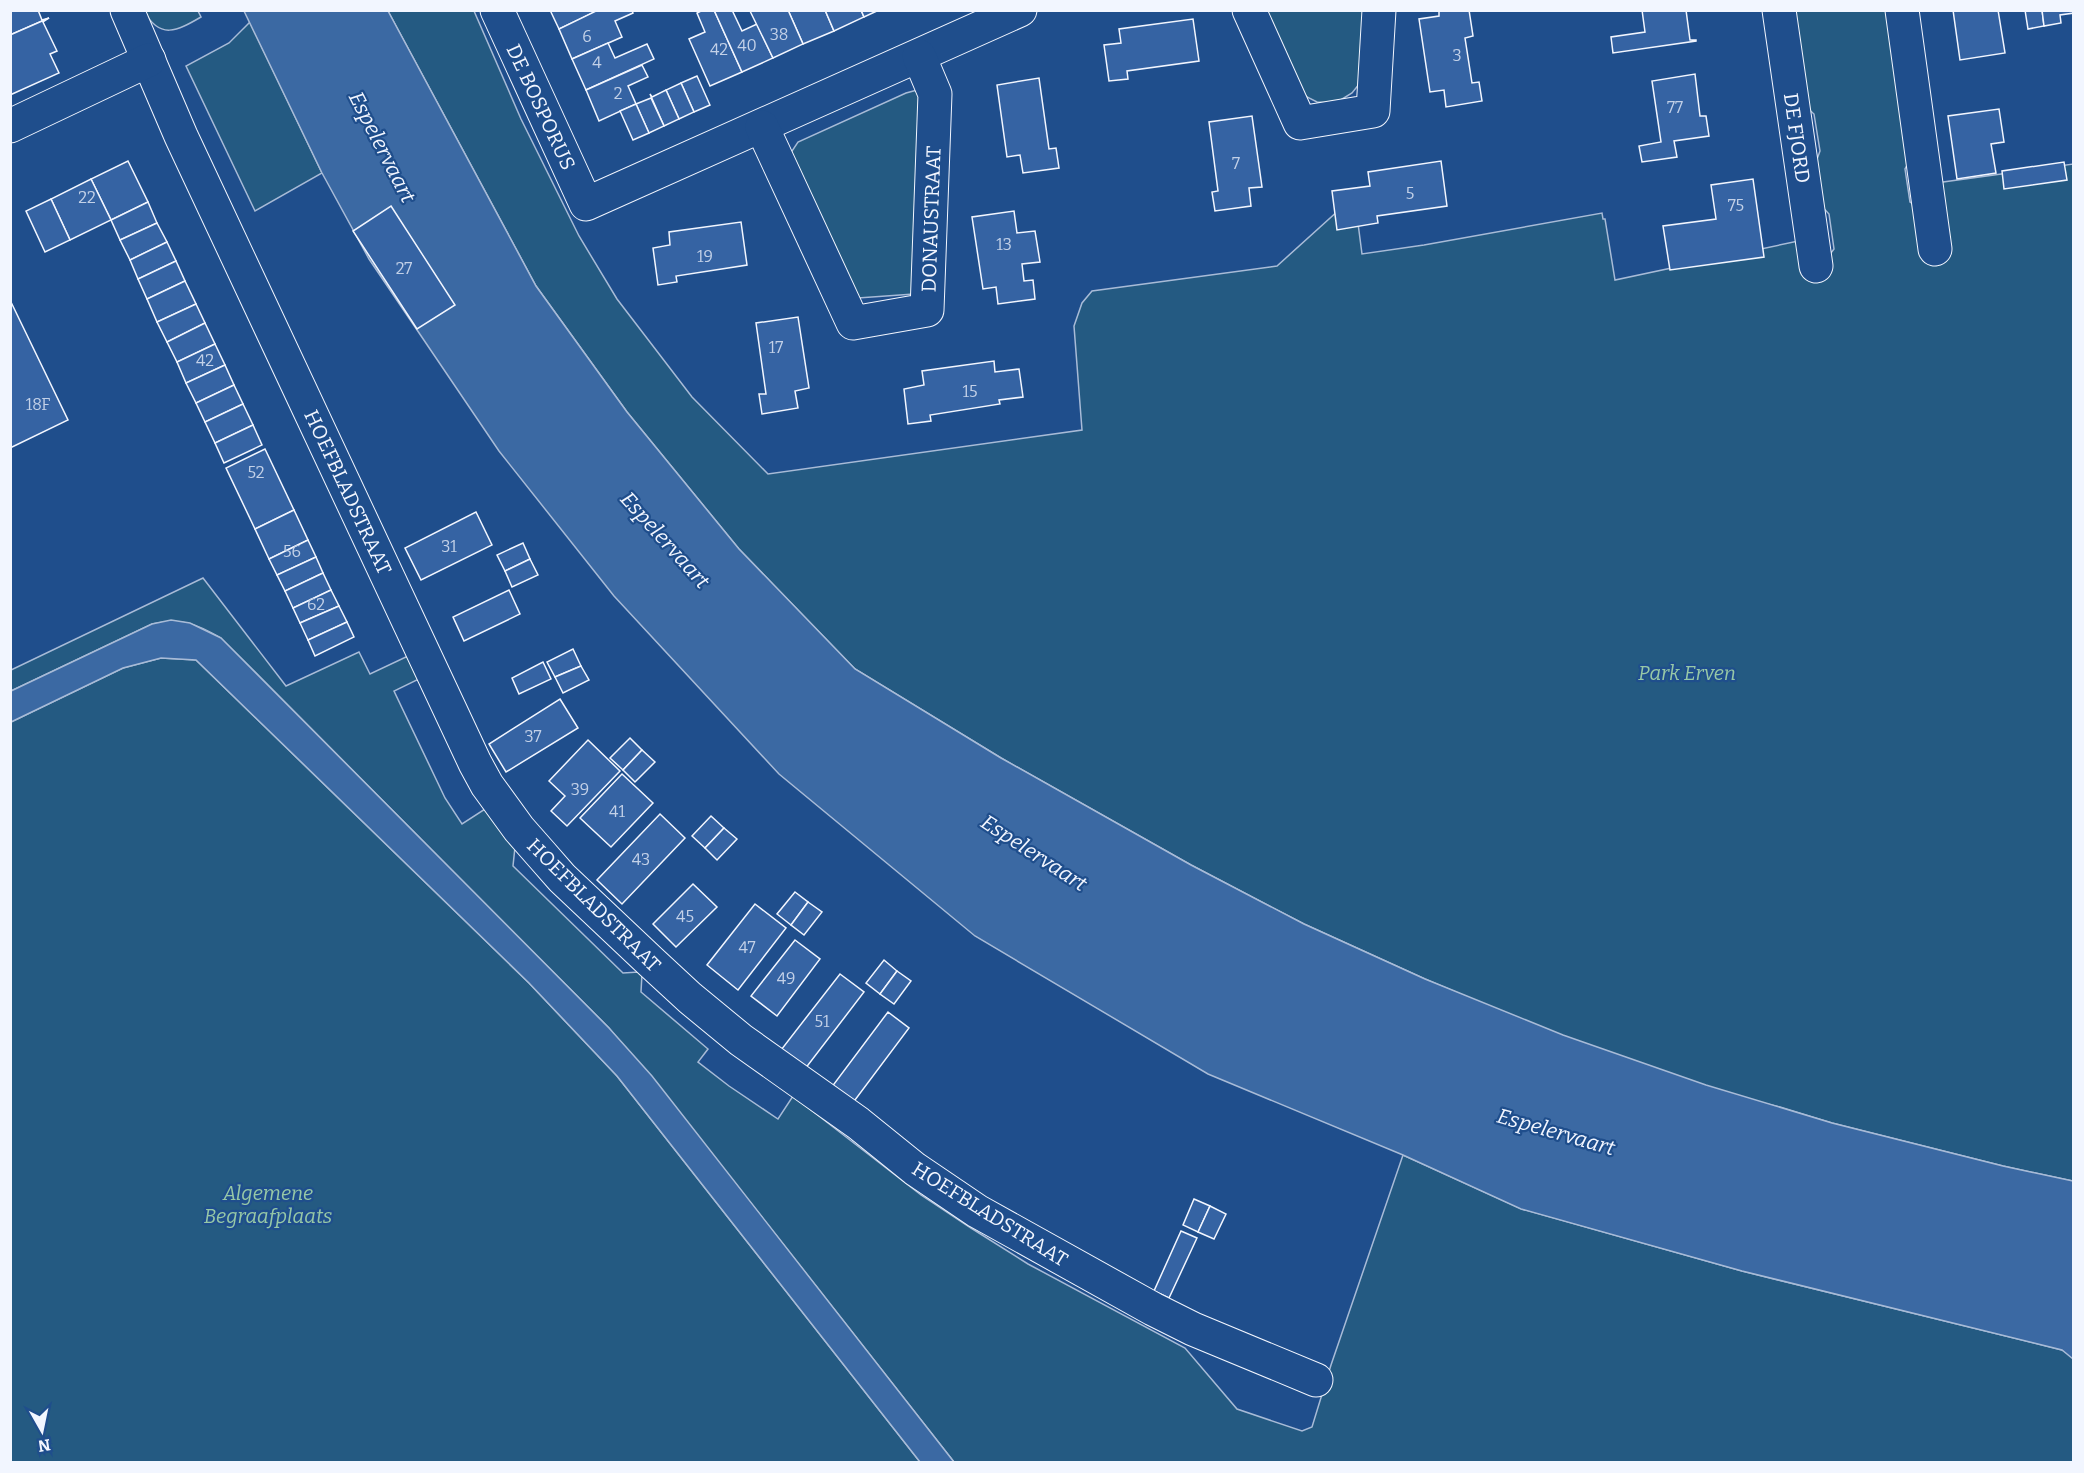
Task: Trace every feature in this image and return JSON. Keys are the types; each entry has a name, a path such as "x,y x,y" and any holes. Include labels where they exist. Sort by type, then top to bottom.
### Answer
{"street":[{"name":"HOEFBLADSTRAAT","path":"128,10 181,136 476,763 519,829 587,902 690,998 741,1040 858,1123 915,1169 978,1210 1153,1309 1193,1329 1316,1380"},
{"name":"DE BOSPORUS","path":"497,10 586,204 762,127"},
{"path":"762,127 1020,10"},
{"path":"1249,10 1300,123 1373,111 1379,10"},
{"name":"DE FJORD","path":"1779,10 1816,266"},
{"path":"1902,10 1935,249"},
{"name":"DONAUSTRAAT","path":"762,127 853,323 927,310 935,94 919,56"},
{"path":"10,126 148,60"}],"green space":[{"path":"144,11 198,11 201,17 170,30 156,26"},
{"name":"Park Erven","path":"388,11 474,11 521,119 579,236 617,299 692,397 768,474 1082,430 1074,326 1082,303 1092,291 1277,266 1339,210 1356,208 1362,254 1602,213 1605,219 1615,280 1803,240 1827,258 1834,249 1829,214 1816,200 1812,173 1820,151 1814,114 1800,101 1793,11 1894,11 1914,153 1905,169 1910,202 1920,208 1936,183 2073,164 2073,1181 2003,1166 1832,1123 1780,1107 1621,1069 1304,924 1191,865 1001,758 855,669 739,549 627,412 536,286"},
{"path":"1263,11 1365,11 1360,83 1352,93 1339,101 1330,103 1317,102 1307,97 1301,91"},
{"path":"250,22 322,173 255,211 186,66 229,43"},
{"path":"921,89 928,293 858,298 790,154 798,142 906,93"},
{"path":"203,578 286,686 359,652 370,674 408,656 419,679 394,691 445,798 462,824 485,809 515,847 513,866 623,973 639,972 642,974 641,992 708,1049 698,1062 778,1119 793,1096 921,1195 971,1228 1028,1264 1185,1348 1237,1409 1302,1431 1312,1427 1403,1155 1522,1209 1742,1271 2062,1350 2073,1355 2073,1462 954,1462 757,1211 609,1028 221,638 188,623 152,624 11,691 11,670"},
{"name":"Algemene Begraafplaats","path":"161,658 196,660 529,983 617,1076 920,1462 11,1462 11,722 123,668"}],"water":[{"name":"Espelervaart","path":"244,11 388,11 536,286 627,412 739,549 855,669 1001,758 1191,865 1304,924 1425,979 1563,1035 1706,1085 1832,1123 2073,1181 2073,1359 2062,1350 1742,1271 1521,1209 1403,1155 1208,1074 975,936 779,774 614,596 499,451 369,259 322,173"},
{"path":"171,620 190,623 221,638 609,1028 652,1076 954,1462 920,1462 617,1076 529,983 196,660 161,658 123,668 11,722 11,691 152,624"}],"building":[{"path":"10,10 38,10 42,20 49,18 10,35"},
{"path":"550,10 594,10 595,12 559,29"},
{"path":"598,10 632,10 633,13 615,21 622,37 572,59 559,29"},
{"path":"703,10 714,10 742,72 710,86 689,39 705,32 697,13"},
{"path":"714,10 732,10 742,31 757,24 773,58 742,72"},
{"path":"788,10 825,10 834,31 803,44"},
{"path":"788,10 803,44 773,58 750,11"},
{"path":"825,10 861,10 864,17 834,31"},
{"path":"861,10 879,10 864,17"},
{"path":"1439,10 1469,10 1473,36 1465,38 1472,83 1479,82 1482,101 1446,107 1444,90 1430,92 1419,19 1439,16"},
{"path":"1642,10 1686,10 1690,40 1696,41 1613,53 1611,37 1645,32"},
{"path":"1953,10 1998,10 2005,53 1960,60"},
{"path":"2025,10 2042,10 2044,26 2028,29"},
{"path":"2042,10 2074,10 2074,13 2060,15 2061,23 2044,26"},
{"path":"49,18 43,22 57,51 50,54 59,73 10,95 10,35"},
{"path":"1193,19 1199,61 1127,71 1128,79 1109,81 1104,45 1121,43 1119,29"},
{"path":"608,43 615,58 647,44 654,59 586,90 572,59"},
{"path":"642,65 648,77 628,86 636,104 599,121 586,90"},
{"path":"1695,74 1700,116 1706,116 1709,136 1674,141 1677,157 1642,162 1639,146 1661,142 1652,81"},
{"path":"697,76 710,105 694,112 681,83"},
{"path":"1039,78 1049,149 1056,148 1059,168 1023,173 1020,155 1007,157 997,85"},
{"path":"681,83 694,112 679,119 666,90"},
{"path":"666,90 679,119 664,126 650,94 652,97"},
{"path":"651,98 664,126 649,133 636,104"},
{"path":"636,104 649,133 633,140 620,111"},
{"path":"1999,109 2004,142 1991,144 1996,173 1957,179 1948,116"},
{"path":"1252,116 1262,187 1249,188 1251,206 1215,211 1212,192 1218,191 1209,122"},
{"path":"128,161 148,202 111,220 91,179"},
{"path":"1441,161 1447,206 1377,216 1378,223 1337,230 1332,191 1370,186 1368,172"},
{"path":"2064,162 2067,180 2004,189 2002,171"},
{"path":"91,179 111,220 70,240 51,199"},
{"path":"1753,179 1764,257 1670,270 1663,226 1716,219 1711,185"},
{"path":"51,199 70,240 45,252 26,211"},
{"path":"148,202 157,223 120,240 111,220"},
{"path":"391,206 455,305 417,329 353,231"},
{"path":"1014,211 1017,233 1035,231 1040,262 1022,264 1024,281 1033,280 1035,299 998,304 996,287 983,289 972,217"},
{"path":"741,222 747,265 676,276 677,282 658,285 653,248 670,245 669,232"},
{"path":"157,223 167,242 130,260 120,240"},
{"path":"167,242 176,261 138,279 130,260"},
{"path":"176,261 185,281 147,299 138,279"},
{"path":"185,281 196,304 157,322 147,299"},
{"path":"10,300 68,420 10,448"},
{"path":"196,304 205,323 167,342 157,322"},
{"path":"798,317 809,388 795,391 798,408 762,414 759,394 766,394 756,323"},
{"path":"205,323 215,344 177,362 167,342"},
{"path":"215,344 225,365 186,383 177,362"},
{"path":"994,361 995,372 1019,369 1023,397 999,400 1000,404 930,415 931,421 908,424 904,389 924,385 922,371"},
{"path":"225,365 234,385 196,403 186,383"},
{"path":"234,385 243,404 205,422 196,403"},
{"path":"243,404 253,425 215,443 205,422"},
{"path":"253,425 262,445 224,463 215,443"},
{"path":"265,449 294,510 255,529 226,468"},
{"path":"294,510 308,540 269,559 255,529"},
{"path":"476,512 492,545 421,580 405,548"},
{"path":"308,540 316,557 277,575 269,559"},
{"path":"523,543 530,559 505,571 497,555"},
{"path":"316,557 323,573 285,591 277,575"},
{"path":"530,559 538,575 512,587 505,571"},
{"path":"323,573 331,590 293,608 285,591"},
{"path":"331,590 339,606 300,623 293,608"},
{"path":"509,590 520,614 464,641 453,617"},
{"path":"339,606 347,622 308,640 300,623"},
{"path":"347,622 354,637 315,656 308,640"},
{"path":"573,649 581,666 555,677 547,662"},
{"path":"543,662 551,679 519,694 512,678"},
{"path":"581,666 589,680 563,693 555,677"},
{"path":"560,699 578,728 506,772 489,744"},
{"path":"630,738 642,750 623,770 610,758"},
{"path":"588,740 620,771 567,826 551,811 565,796 549,781"},
{"path":"642,750 655,762 635,782 623,770"},
{"path":"622,774 653,803 611,847 580,818"},
{"path":"660,814 685,838 622,904 597,880"},
{"path":"711,816 724,828 705,848 692,836"},
{"path":"724,828 737,839 717,860 705,848"},
{"path":"693,884 717,907 676,947 653,924"},
{"path":"795,892 808,902 791,925 777,914"},
{"path":"808,902 822,912 804,935 791,925"},
{"path":"755,904 786,928 738,990 707,965"},
{"path":"795,940 820,959 777,1016 751,996"},
{"path":"884,960 897,971 880,994 866,983"},
{"path":"897,971 911,981 894,1004 880,994"},
{"path":"840,974 864,992 805,1069 781,1050"},
{"path":"888,1012 909,1028 852,1104 831,1088"},
{"path":"1194,1199 1210,1206 1198,1232 1183,1225"},
{"path":"1210,1206 1226,1214 1214,1239 1198,1232"},
{"path":"1181,1231 1197,1238 1169,1298 1154,1291"}]}
